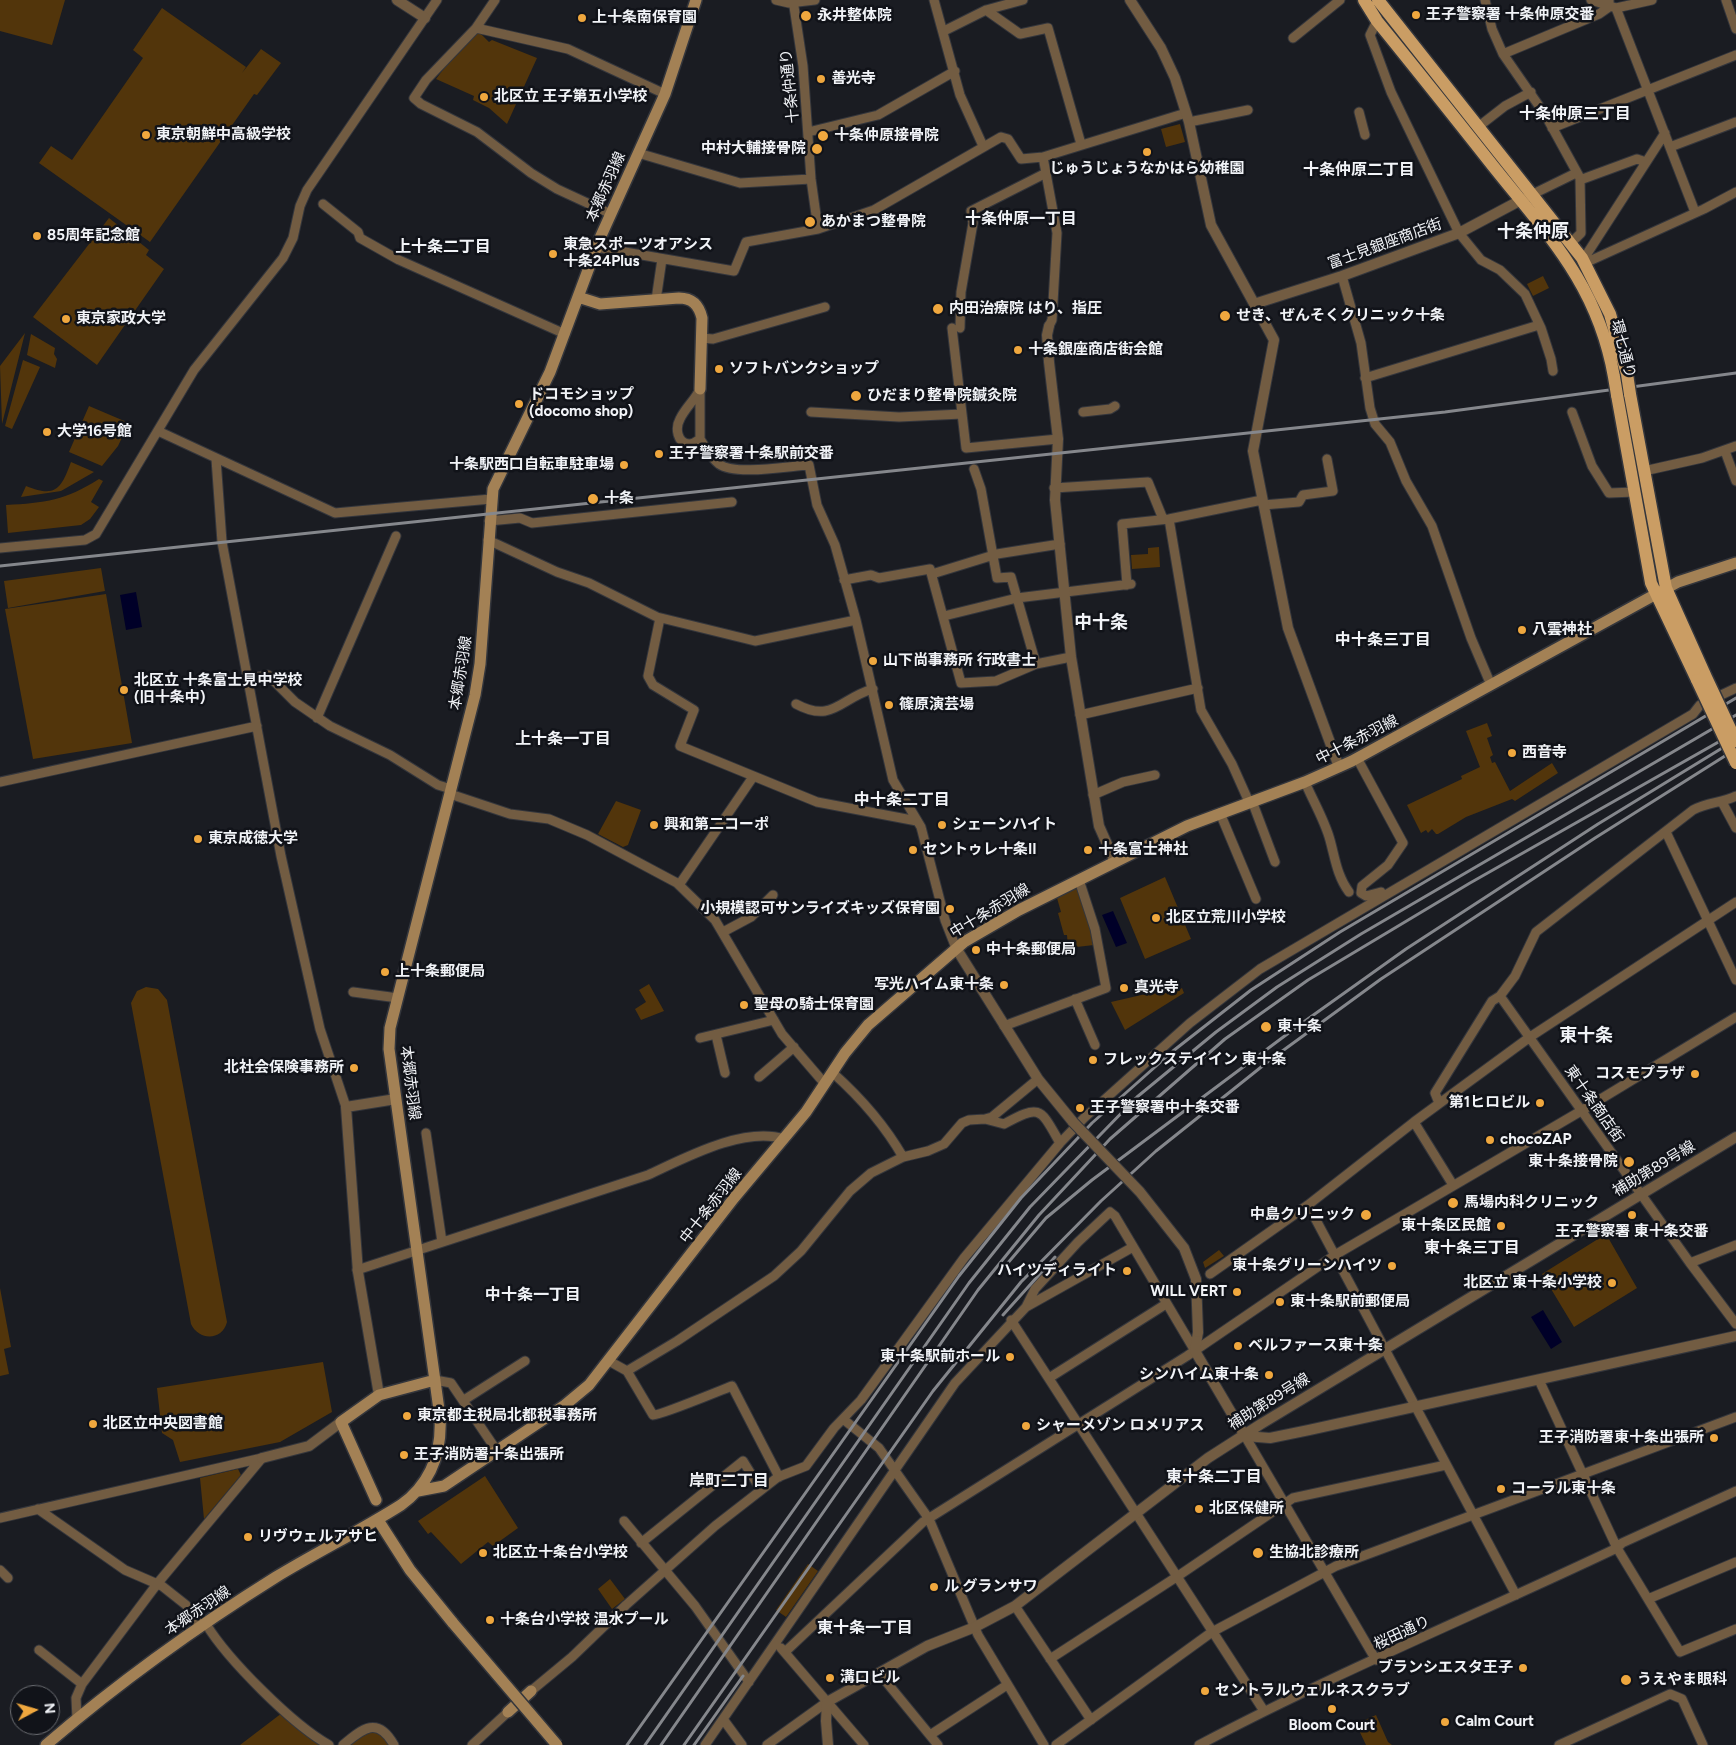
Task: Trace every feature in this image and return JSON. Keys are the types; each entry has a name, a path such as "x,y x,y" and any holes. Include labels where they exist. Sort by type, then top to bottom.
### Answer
{"main road":[{"name":"本郷赤羽線","path":"46,1745 77,1718 203,1626 277,1576 378,1520 418,1491 433,1465 440,1437 440,1417 389,1042 398,998 478,680 489,521 495,483 543,387 565,334 596,247 665,94 696,0"},
{"name":"環七通り","path":"1364,0 1377,21 1557,245 1588,293 1620,375"},
{"name":"環七通り","path":"1378,0 1412,46 1571,243 1584,262 1610,314 1624,394 1644,471 1660,591"},
{"path":"578,297 600,304 686,298 695,303 702,318 700,389"},
{"name":"環七通り","path":"1624,394 1635,492 1660,591 1701,678 1736,763"},
{"name":"中十条赤羽線","path":"418,1491 444,1486 578,1396 609,1361 734,1198 784,1139 833,1074 845,1053 868,1025 956,948 1019,910 1187,826 1305,782 1358,758 1678,582 1736,563"},
{"name":"環七通り","path":"1701,678 1736,741"},
{"path":"376,1500 341,1422 379,1395 435,1380"},
{"path":"378,1520 410,1570 452,1625 517,1703"},
{"path":"452,1625 557,1745"},
{"path":"508,1712 531,1691"}],"street":[{"path":"397,0 425,18"},
{"path":"0,548 85,540 96,534 194,370 283,258 293,238 300,206 307,190 437,0"},
{"path":"495,0 476,28 426,80 414,98 421,104 477,132 531,173 574,198 611,214"},
{"path":"776,0 815,0"},
{"path":"934,0 955,71 960,95 983,146"},
{"path":"944,31 986,10 1023,0"},
{"path":"1130,0 1168,62 1188,118 1211,225 1274,340 1252,448 1288,628 1339,767"},
{"path":"1293,38 1340,0"},
{"path":"1485,0 1492,29 1503,54 1531,92 1578,176 1581,233 1571,243"},
{"path":"1590,0 1612,5 1652,0"},
{"path":"1726,0 1736,29"},
{"name":"十条仲通り","path":"793,1 803,66 811,179 818,229"},
{"path":"1503,54 1599,14 1612,5"},
{"path":"1612,5 1648,90 1695,212"},
{"path":"986,10 1020,34 1048,28 1081,144"},
{"path":"1377,21 1370,35 1391,92 1459,233 1481,260 1500,270 1517,285 1533,309 1553,371"},
{"path":"476,28 568,49 665,94"},
{"path":"1552,128 1736,55"},
{"path":"808,132 878,115 955,71"},
{"path":"1478,127 1505,106 1531,92"},
{"path":"596,247 734,271 746,242 818,229 889,203 983,146 1005,137 1021,159 1043,157 1079,147 1081,144 1188,118 1248,110"},
{"path":"1359,112 1366,135"},
{"path":"1670,147 1736,122"},
{"path":"1584,262 1665,133"},
{"path":"638,153 740,183 811,179"},
{"path":"1043,157 1057,233 1052,320 1047,344 1058,439 1054,488 1071,657 1098,826 1115,862"},
{"path":"1521,200 1578,176 1637,159 1646,162"},
{"path":"1046,173 971,211 973,223 956,328 966,448 1058,439"},
{"path":"1584,262 1736,192"},
{"name":"富士見銀座商店街","path":"1254,304 1342,276 1459,233 1521,200"},
{"path":"323,204 358,232 360,238 400,260 565,334"},
{"path":"656,300 662,259"},
{"path":"1342,276 1357,325 1370,408 1375,424 1390,442 1408,486 1432,526 1470,638 1491,685"},
{"path":"701,338 712,338 825,307"},
{"path":"1365,378 1539,325"},
{"path":"700,389 700,439 718,464 744,470 809,465 817,505 835,546 856,620 893,780 924,835 936,889 956,948 1038,1079 1073,1122 1140,1192 1190,1258 1196,1279 1198,1332 1195,1350"},
{"path":"700,389 696,399 680,419 678,430 678,438 681,442 694,444 700,439"},
{"path":"1083,412 1110,409 1115,406"},
{"path":"811,412 899,417 962,414"},
{"path":"1572,412 1592,466 1609,493 1635,492"},
{"path":"158,431 216,460 335,513 491,499"},
{"path":"1644,471 1725,451 1736,446"},
{"path":"1725,451 1736,481"},
{"path":"944,616 1017,598 1129,585 1122,524 1166,519 1262,502 1299,502 1303,495 1333,491 1327,459"},
{"path":"216,460 222,542 300,944 320,1029 346,1107 357,1270 379,1395"},
{"path":"974,469 981,488 997,578 1011,577 1036,664"},
{"path":"1054,488 1148,482 1166,519 1201,710 1251,801 1275,862"},
{"path":"489,521 520,518 532,522 732,502"},
{"path":"317,718 396,536"},
{"path":"488,540 557,572 589,582 660,618 755,640 856,620"},
{"path":"932,574 994,556 1060,544"},
{"path":"844,580 871,575 878,578 930,569 961,683 996,681 1036,664 1071,657"},
{"path":"660,618 648,676 653,685 694,710 680,746 817,802 916,821"},
{"path":"248,679 268,675 295,702 317,718 390,755 450,791 513,815 549,819 586,835 679,885 715,920 740,967 774,1020 825,1084"},
{"path":"1080,715 1198,688"},
{"path":"531,1691 593,1638 664,1570 761,1490 779,1477 806,1466 843,1419 861,1400 964,1258 1060,1143 1084,1118 1160,1048 1227,993 1260,970 1693,714 1700,705 1736,688"},
{"path":"796,704 812,712 829,710 873,689"},
{"path":"0,782 257,726"},
{"path":"1358,758 1403,843 1388,865 1362,886 1361,893 1366,896 1393,890"},
{"path":"1093,795 1123,782 1155,775"},
{"path":"679,885 753,777"},
{"path":"1305,782 1330,838 1333,856 1349,892"},
{"path":"1439,1103 1435,1093 1492,1001 1500,996 1515,976 1536,932 1702,805 1710,802 1722,802 1736,796"},
{"path":"1722,802 1736,828"},
{"path":"1220,813 1256,899"},
{"path":"1666,832 1736,980"},
{"path":"1004,1026 1106,988 1095,929 1079,880"},
{"path":"723,932 751,918 773,895"},
{"path":"1210,1274 1308,1206 1414,1122 1530,1037 1736,902"},
{"path":"353,992 398,998"},
{"name":"東十条商店街","path":"1500,996 1690,1263 1736,1324"},
{"path":"1075,998 1095,1045"},
{"path":"785,1652 915,1529 929,1519 1080,1425 1195,1350 1334,1255 1581,1111 1736,1017"},
{"path":"700,1038 774,1020"},
{"path":"716,1035 725,1073"},
{"path":"759,1077 794,1047"},
{"path":"833,1074 874,1114 889,1132 903,1156"},
{"path":"985,1119 992,1116 1038,1079"},
{"path":"346,1107 396,1099"},
{"path":"627,1371 767,1282 801,1251 861,1180 903,1156 928,1151 944,1144 962,1123 969,1120 985,1119 1004,1124 1028,1111 1037,1112 1045,1117 1060,1143"},
{"path":"1414,1122 1453,1185"},
{"path":"426,1132 442,1242"},
{"path":"357,1270 648,1175 688,1157 747,1137 772,1135 784,1139"},
{"name":"補助第89号線","path":"827,1702 928,1646 975,1627 1014,1606 1208,1458 1245,1436 1260,1424 1736,1137"},
{"path":"1308,1206 1516,1595"},
{"path":"1026,1307 1035,1289 1078,1242 1110,1212 1195,1350 1376,1660"},
{"path":"1690,1263 1736,1245"},
{"path":"705,1745 955,1383 1011,1320 1026,1307 1133,1247"},
{"path":"1049,1378 1166,1304"},
{"path":"1011,1320 1264,1711"},
{"path":"1245,1436 1270,1438 1417,1408 1736,1336"},
{"path":"464,1400 525,1361"},
{"path":"609,1361 627,1371 653,1415 658,1416 674,1407 732,1386 779,1477"},
{"path":"435,1380 451,1383 497,1451"},
{"path":"1539,1380 1618,1548 1680,1652 1736,1629"},
{"path":"1056,1745 1212,1632 1336,1566 1583,1472 1736,1417"},
{"path":"843,1419 879,1448 895,1468 929,1519 975,1627 1044,1745"},
{"path":"0,1518 309,1446 341,1422"},
{"path":"77,1718 76,1698 82,1684 157,1584 262,1458"},
{"path":"641,1542 743,1461 761,1490"},
{"path":"1050,1659 1178,1576 1293,1498 1446,1465"},
{"name":"桜田通り","path":"1199,1745 1264,1711 1618,1548 1622,1543 1736,1491"},
{"path":"38,1509 125,1570 162,1586 186,1606 260,1686 291,1716 329,1745"},
{"path":"624,1521 695,1606 749,1682"},
{"path":"1648,1599 1736,1562"},
{"path":"0,1570 8,1578"},
{"path":"1014,1606 1091,1720"},
{"path":"776,1643 864,1745"},
{"path":"39,1650 82,1684"},
{"path":"879,1673 938,1745"},
{"path":"930,1735 1007,1684"},
{"path":"1558,1745 1670,1694 1682,1699 1703,1745"},
{"path":"767,1745 827,1702"},
{"path":"827,1702 828,1745"},
{"path":"472,1745 508,1712"},
{"path":"723,1719 742,1745"},
{"path":"343,1745 358,1732 368,1728 382,1729 387,1733 394,1745"}],"shaded area":[{"path":"0,0 65,0 52,45 0,31"},
{"path":"162,8 246,67 242,73 261,49 281,63 257,95 254,94 150,242 39,163 51,146 72,160 143,58 133,50"},
{"path":"479,32 489,42 492,40 537,58 507,124 489,108 473,100 474,96 436,79"},
{"path":"1180,124 1185,142 1166,147 1161,129"},
{"path":"109,218 149,250 146,255 164,269 97,365 33,317"},
{"path":"1543,276 1549,288 1533,296 1527,284"},
{"path":"25,333 2,424 0,366"},
{"path":"31,334 55,348 54,354 57,359 55,368 27,355"},
{"path":"23,360 40,367 12,429 5,426"},
{"path":"89,406 129,423 118,446 102,466 69,452"},
{"path":"71,462 94,472 61,491 21,497 26,486 44,491 56,489 64,479"},
{"path":"99,479 103,481 91,502 99,507 90,519 81,525 8,533 6,505 55,499 76,492"},
{"path":"1159,547 1160,567 1132,569 1131,555 1148,554 1148,548"},
{"path":"101,568 105,591 8,608 4,581"},
{"path":"106,594 132,743 33,759 5,609"},
{"path":"1487,723 1492,736 1487,738 1493,755 1490,757 1492,763 1495,762 1510,791 1552,763 1558,773 1515,801 1512,799 1466,817 1438,834 1432,829 1428,833 1426,830 1421,833 1407,805 1462,779 1461,776 1480,767 1466,731"},
{"path":"616,801 641,810 628,845 623,847 598,834"},
{"path":"1165,877 1191,939 1145,959 1120,898"},
{"path":"1076,887 1079,888 1092,926 1094,945 1068,948 1067,935 1064,935 1058,913 1061,912 1057,898"},
{"path":"649,984 664,1011 641,1020 635,1009 646,1002 639,990"},
{"path":"146,987 158,989 167,1000 227,1322 220,1333 216,1335 205,1336 199,1334 191,1324 131,1003 137,991"},
{"path":"1182,988 1184,993 1125,1030 1111,1002 1150,993 1173,993"},
{"path":"1606,1234 1637,1288 1574,1327 1542,1274"},
{"path":"1219,1250 1224,1256 1205,1268 1203,1262"},
{"path":"0,1288 11,1347 4,1349 9,1374 0,1376"},
{"path":"323,1362 332,1412 280,1442 180,1462 173,1440 162,1433 157,1388"},
{"path":"238,1469 241,1475 204,1519 200,1478"},
{"path":"485,1476 518,1528 493,1546 488,1542 461,1564 431,1532 428,1534 418,1521"},
{"path":"808,1564 818,1571 786,1617 776,1610"},
{"path":"610,1579 625,1599 612,1609 598,1589"},
{"path":"282,1713 321,1745 240,1745"},
{"path":"1376,1715 1388,1742 1392,1745 1366,1745 1356,1724"},
{"path":"371,1732 384,1734 390,1745 348,1745 360,1734"}],"water":[{"path":"136,592 142,627 126,630 120,595"},
{"path":"1113,911 1127,943 1116,947 1102,915"},
{"path":"1543,1310 1562,1342 1551,1349 1531,1317"}],"railway":[{"path":"0,566 1445,412 1736,373"},
{"path":"627,1745 959,1276 1021,1198 1092,1123 1173,1051 1251,990 1340,932 1736,698"},
{"path":"645,1745 969,1283 1030,1207 1137,1097 1216,1032 1277,987 1361,934 1736,715"},
{"path":"661,1745 978,1290 1039,1215 1110,1139 1225,1039 1308,980 1470,883 1736,732"},
{"path":"1001,1271 1046,1218 1092,1180 1298,1026 1406,949 1598,824 1732,742"},
{"path":"684,1745 933,1391 1021,1282 1101,1201 1156,1151 1270,1060 1381,979 1595,838 1736,749"},
{"path":"1003,1315 1055,1257"},
{"path":"694,1745 743,1676"}],"place":[{"name":"王子警察署 十条仲原交番","path":"1416,15"},
{"name":"永井整体院","path":"806,16"},
{"name":"上十条南保育園","path":"582,18"},
{"name":"善光寺","path":"821,79"},
{"name":"北区立 王子第五小学校","path":"484,97"},
{"name":"東京朝鮮中高級学校","path":"146,135"},
{"name":"十条仲原接骨院","path":"823,136"},
{"name":"中村大輔接骨院","path":"817,149"},
{"name":"じゅうじょうなかはら幼稚園","path":"1147,152"},
{"name":"あかまつ整骨院","path":"810,222"},
{"name":"85周年記念館","path":"37,236"},
{"name":"東急スポーツオアシス 十条24Plus","path":"553,254"},
{"name":"内田治療院 はり、指圧","path":"938,309"},
{"name":"せき、ぜんそくクリニック十条","path":"1225,316"},
{"name":"東京家政大学","path":"66,319"},
{"name":"十条銀座商店街会館","path":"1018,350"},
{"name":"ソフトバンクショップ","path":"719,369"},
{"name":"ひだまり整骨院鍼灸院","path":"856,396"},
{"name":"ドコモショップ (docomo shop)","path":"519,404"},
{"name":"大学16号館","path":"47,432"},
{"name":"王子警察署十条駅前交番","path":"659,454"},
{"name":"十条駅西口自転車駐車場","path":"624,465"},
{"name":"十条","path":"593,499"},
{"name":"八雲神社","path":"1522,630"},
{"name":"山下尚事務所 行政書士","path":"873,661"},
{"name":"北区立 十条富士見中学校 (旧十条中)","path":"124,690"},
{"name":"篠原演芸場","path":"889,705"},
{"name":"西音寺","path":"1512,753"},
{"name":"興和第二コーポ","path":"654,825"},
{"name":"シェーンハイト","path":"942,825"},
{"name":"東京成徳大学","path":"198,839"},
{"name":"セントゥレ十条II","path":"913,850"},
{"name":"十条富士神社","path":"1088,850"},
{"name":"小規模認可サンライズキッズ保育園","path":"950,909"},
{"name":"北区立荒川小学校","path":"1156,918"},
{"name":"中十条郵便局","path":"976,950"},
{"name":"上十条郵便局","path":"385,972"},
{"name":"写光ハイム東十条","path":"1004,985"},
{"name":"真光寺","path":"1124,988"},
{"name":"聖母の騎士保育園","path":"744,1005"},
{"name":"東十条","path":"1266,1027"},
{"name":"フレックステイイン 東十条","path":"1093,1060"},
{"name":"北社会保険事務所","path":"354,1068"},
{"name":"コスモプラザ","path":"1695,1074"},
{"name":"第1ヒロビル","path":"1540,1103"},
{"name":"王子警察署中十条交番","path":"1080,1108"},
{"name":"chocoZAP","path":"1490,1140"},
{"name":"東十条接骨院","path":"1629,1162"},
{"name":"馬場内科クリニック","path":"1453,1203"},
{"name":"中島クリニック","path":"1366,1215"},
{"name":"王子警察署 東十条交番","path":"1632,1215"},
{"name":"東十条区民館","path":"1501,1226"},
{"name":"東十条グリーンハイツ","path":"1392,1266"},
{"name":"ハイツディライト","path":"1127,1271"},
{"name":"北区立 東十条小学校","path":"1612,1283"},
{"name":"WILL VERT","path":"1237,1292"},
{"name":"東十条駅前郵便局","path":"1280,1302"},
{"name":"ベルファース東十条","path":"1238,1346"},
{"name":"東十条駅前ホール","path":"1010,1357"},
{"name":"シンハイム東十条","path":"1269,1375"},
{"name":"東京都主税局北都税事務所","path":"407,1416"},
{"name":"北区立中央図書館","path":"93,1424"},
{"name":"シャーメゾン ロメリアス","path":"1026,1426"},
{"name":"王子消防署東十条出張所","path":"1714,1438"},
{"name":"王子消防署十条出張所","path":"404,1455"},
{"name":"コーラル東十条","path":"1501,1489"},
{"name":"北区保健所","path":"1199,1509"},
{"name":"リヴウェルアサヒ","path":"248,1537"},
{"name":"北区立十条台小学校","path":"483,1553"},
{"name":"生協北診療所","path":"1258,1553"},
{"name":"ル グランサワ","path":"934,1587"},
{"name":"十条台小学校 温水プール","path":"490,1620"},
{"name":"ブランシエスタ王子","path":"1523,1668"},
{"name":"溝口ビル","path":"830,1678"},
{"name":"うえやま眼科","path":"1626,1680"},
{"name":"セントラルウェルネスクラブ","path":"1205,1691"},
{"name":"Bloom Court","path":"1332,1709"},
{"name":"Calm Court","path":"1445,1722"}],"district":[{"name":"十条仲原三丁目","path":"1575,114"},
{"name":"十条仲原二丁目","path":"1359,170"},
{"name":"十条仲原一丁目","path":"1021,219"},
{"name":"十条仲原","path":"1533,232"},
{"name":"上十条二丁目","path":"443,247"},
{"name":"中十条","path":"1101,623"},
{"name":"中十条三丁目","path":"1383,640"},
{"name":"上十条一丁目","path":"563,739"},
{"name":"中十条二丁目","path":"902,800"},
{"name":"東十条","path":"1586,1036"},
{"name":"東十条三丁目","path":"1472,1248"},
{"name":"中十条一丁目","path":"533,1295"},
{"name":"東十条二丁目","path":"1214,1477"},
{"name":"岸町二丁目","path":"729,1481"},
{"name":"東十条一丁目","path":"865,1628"}]}
